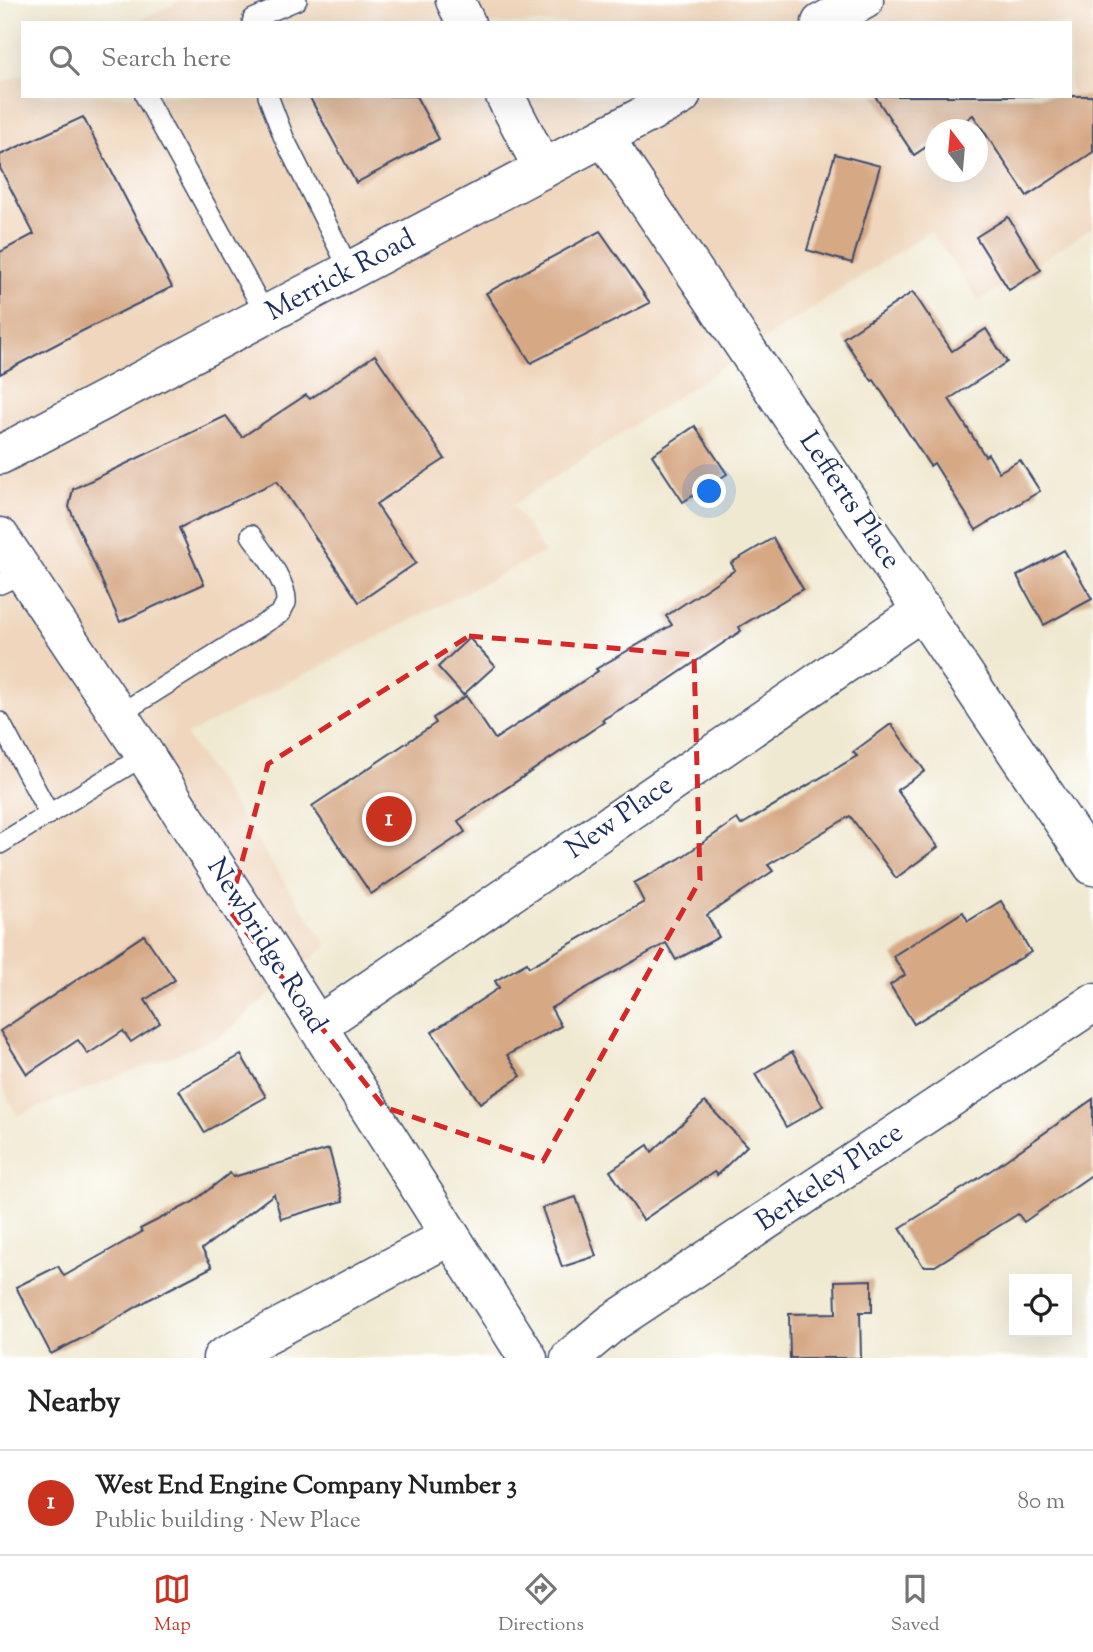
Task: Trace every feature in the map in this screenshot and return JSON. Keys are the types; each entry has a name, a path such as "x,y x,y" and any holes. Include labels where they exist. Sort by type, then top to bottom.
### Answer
{"street":[{"path":"454,0 466,21"},
{"path":"506,98 543,169"},
{"name":"Merrick Road","path":"0,455 677,98"},
{"name":"Lefferts Place","path":"604,136 1093,866"},
{"name":"Newbridge Road","path":"0,537 12,579 118,715 145,755 528,1358"},
{"name":"New Place","path":"317,1026 923,610"},
{"name":"Berkeley Place","path":"570,1358 612,1323 1093,1003"},
{"path":"222,1358 450,1236"}],"lane":[{"path":"252,21 297,0"},
{"path":"146,98 266,315"},
{"path":"269,98 284,138 350,271"},
{"path":"118,715 281,613 286,603 280,579 251,535"},
{"path":"0,722 49,814"},
{"path":"0,844 145,755"}],"highlighted area":[{"path":"469,636 694,655 700,880 543,1161 384,1107 229,910 268,764"}],"shaded area":[{"path":"183,0 1093,0 1093,227 979,301 930,231 513,505 544,552 186,735 327,945 222,1036 17,1116 0,1081 0,84 21,75 21,98 1072,98 1072,21 137,21"}],"building":[{"path":"1093,96 1093,152 1027,196 988,138 988,119 976,119 973,115 967,119 925,119 925,148 914,155 876,98"},
{"path":"310,98 417,98 439,139 356,183"},
{"path":"83,117 172,287 0,374 0,252 34,234 0,168 0,155"},
{"path":"835,154 880,166 852,263 807,250"},
{"path":"1008,217 1041,270 1009,290 976,237"},
{"path":"600,231 650,303 531,363 486,293"},
{"path":"913,292 952,351 986,329 1007,362 949,399 985,456 988,454 999,472 1020,460 1040,491 976,530 934,463 930,466 843,338"},
{"path":"375,355 445,459 376,504 416,563 359,602 277,481 179,528 204,584 120,622 69,507 73,489 226,416 242,437 306,395 310,399"},
{"path":"695,426 727,474 683,502 652,455"},
{"path":"773,538 803,589 739,627 741,631 661,685 602,720 604,722 458,821 465,832 371,894 312,806 436,723 433,718 466,696 495,739 598,671 596,669 672,625 666,616 735,570 731,563"},
{"path":"1064,550 1092,599 1044,625 1017,576"},
{"path":"469,638 495,666 463,695 438,667"},
{"path":"891,724 925,771 897,790 938,847 896,878 850,816 768,865 773,871 707,915 719,937 676,960 666,943 551,1008 561,1026 507,1055 521,1076 480,1103 432,1032 499,988 495,981 527,963 529,967 644,902 634,883 679,859 737,819 741,825 857,756 853,752"},
{"path":"1001,901 1031,952 914,1024 890,985 905,975 893,956 963,912 968,921"},
{"path":"144,935 175,980 145,1000 160,1023 131,1042 123,1031 88,1054 78,1040 27,1074 0,1031"},
{"path":"792,1052 823,1106 786,1127 755,1074"},
{"path":"241,1055 266,1097 204,1132 179,1090"},
{"path":"1093,1099 1093,1174 1024,1222 1018,1214 935,1266 923,1266 900,1228 993,1169"},
{"path":"705,1102 747,1146 717,1175 714,1172 643,1220 610,1171 648,1145 652,1152"},
{"path":"329,1149 343,1201 281,1219 274,1194 202,1249 212,1267 51,1354 16,1287 58,1266 64,1276 142,1232 140,1229 193,1202 230,1173 233,1177"},
{"path":"576,1197 596,1256 562,1267 542,1208"},
{"path":"872,1280 872,1312 860,1312 861,1358 790,1358 789,1314 836,1313 835,1281"}],"place":[{"name":"West End Engine Company Number 3","path":"389,819"}]}
